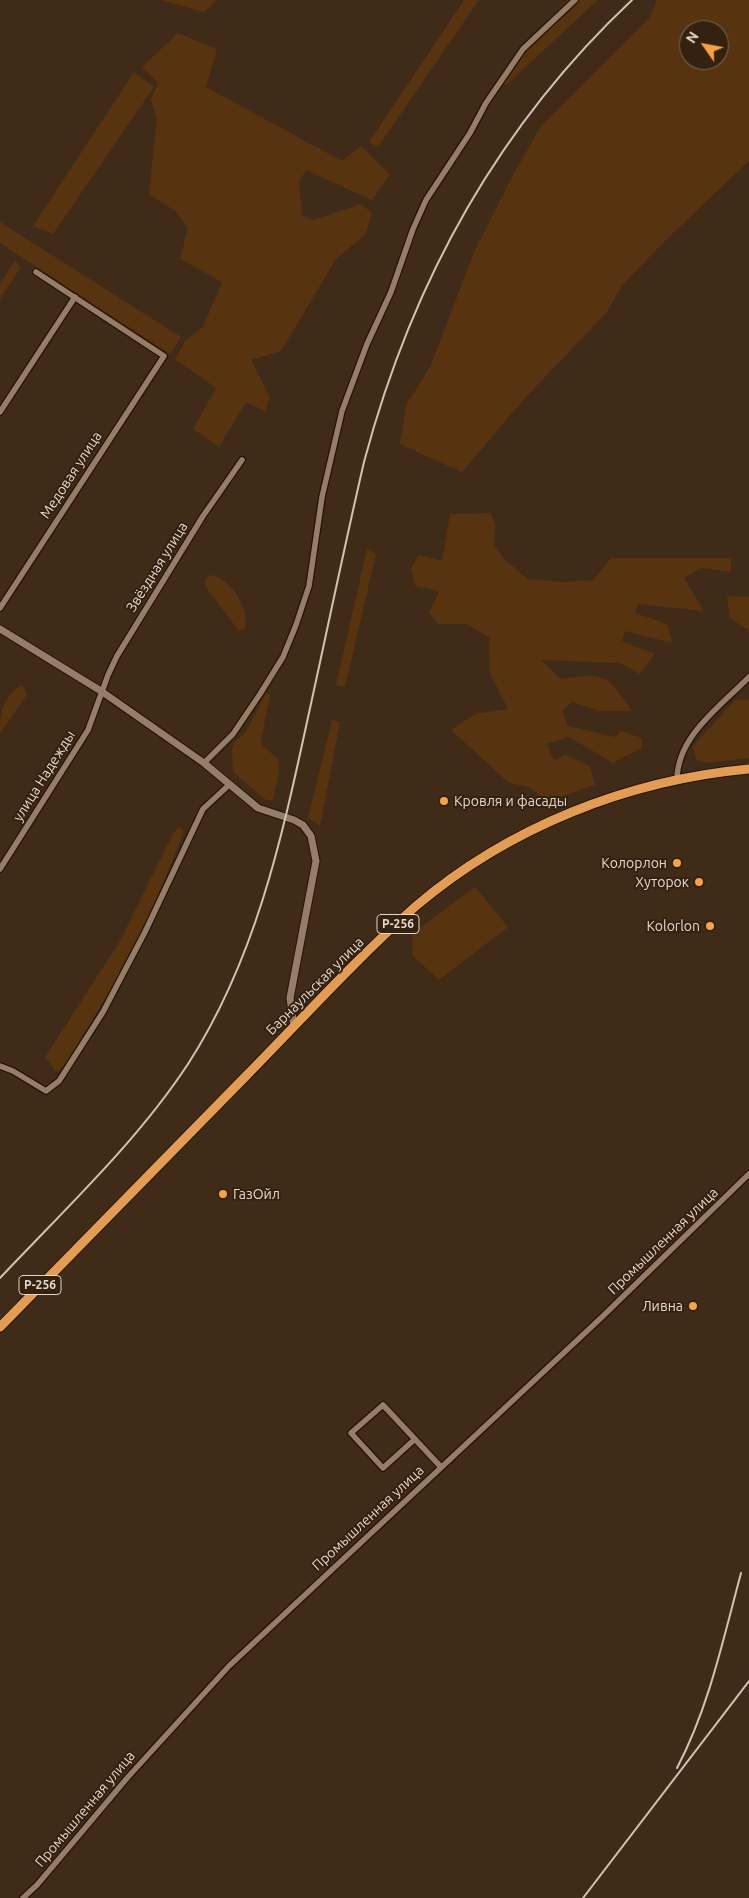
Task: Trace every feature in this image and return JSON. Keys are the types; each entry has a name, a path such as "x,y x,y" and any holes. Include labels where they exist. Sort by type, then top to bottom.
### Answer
{"highway":[{"name":"Барнаульская улица","path":"0,1327 294,1027 417,906 472,864 517,838 573,812 624,794 677,780 749,769"}],"street":[{"path":"204,763 233,734 260,694 283,657 296,625 309,586 322,498 342,411 366,344 391,292 413,229 426,200 513,63 523,50 574,0"},
{"path":"0,412 75,297 36,272"},
{"name":"Медовая улица","path":"0,608 164,356 75,297"},
{"name":"Звёздная улица","path":"102,691 117,656 155,593 226,481 242,460"},
{"path":"0,629 102,691 204,763 258,808 303,825 313,842 316,861 290,998 294,1027"},
{"path":"677,780 677,766 683,749 696,730 749,677"},
{"name":"улица Надежды","path":"0,869 88,730 102,691"},
{"path":"1,1069 13,1071 46,1091 59,1081 103,1012 145,932 203,809 230,784"},
{"name":"Промышленная улица","path":"23,1898 37,1885 128,1777 229,1666 602,1317 749,1174"},
{"path":"415,1439 383,1468 351,1433 383,1405 415,1439 441,1467"}],"shaded area":[{"path":"161,0 217,0 204,12"},
{"path":"464,0 479,0 378,147 369,142"},
{"path":"568,0 598,0 506,85 498,79 517,51"},
{"path":"657,0 749,0 749,161 670,236 622,285 607,312 525,398 462,472 400,444 406,405 430,367 475,250 512,177 541,126 649,18"},
{"path":"178,33 217,49 206,87 342,161 361,146 390,175 372,200 306,170 299,182 302,215 313,220 361,204 372,213 365,235 336,259 281,351 251,360 270,398 265,411 246,402 219,447 193,429 216,388 175,359 186,340 203,327 222,282 180,259 188,228 175,211 149,194 157,119 151,99 158,83 142,67"},
{"path":"134,72 154,87 53,234 33,226"},
{"path":"0,222 181,337 170,354 0,243"},
{"path":"15,261 21,267 0,299 0,283"},
{"path":"491,513 495,524 494,545 505,560 528,579 561,582 593,580 611,558 731,558 731,572 702,568 684,578 704,611 638,604 635,613 667,624 672,643 625,631 622,641 655,654 640,674 620,663 541,660 560,679 587,676 604,678 616,689 632,711 600,711 572,702 562,711 568,726 615,737 621,731 642,738 642,748 613,763 569,737 547,744 554,760 565,755 590,766 595,785 547,801 529,787 509,783 451,730 475,714 508,709 490,673 489,637 466,624 438,624 429,613 439,591 415,586 411,568 419,555 442,561 450,514"},
{"path":"367,549 376,554 345,687 336,685"},
{"path":"210,575 225,581 237,595 246,620 245,628 239,631 205,586 205,580"},
{"path":"727,596 749,597 749,631 730,618"},
{"path":"22,685 26,691 26,696 0,733 4,705 11,694"},
{"path":"266,693 270,695 261,740 263,746 278,759 279,771 273,800 266,800 233,772 232,750 234,743 246,732"},
{"path":"735,700 749,700 749,758 706,763 696,760 693,746"},
{"path":"332,720 340,722 320,826 308,818"},
{"path":"179,827 184,831 142,936 65,1066 56,1072 45,1057 120,941 173,833"},
{"path":"475,887 508,927 439,980 412,955 413,933"}],"railway":[{"path":"0,1278 99,1175 146,1121 188,1064 231,984 248,942 276,856 364,462 384,396 407,333 434,271 465,212 501,155 540,100 584,49 632,0"},
{"path":"677,1768 707,1697 741,1573"},
{"path":"583,1898 749,1681"}],"place":[{"name":"Кровля и фасады","path":"444,801"},
{"name":"Колорлон","path":"677,863"},
{"name":"Хуторок","path":"699,882"},
{"name":"Kolorlon","path":"710,926"},
{"name":"ГазОйл","path":"223,1194"},
{"name":"Ливна","path":"693,1306"}]}
